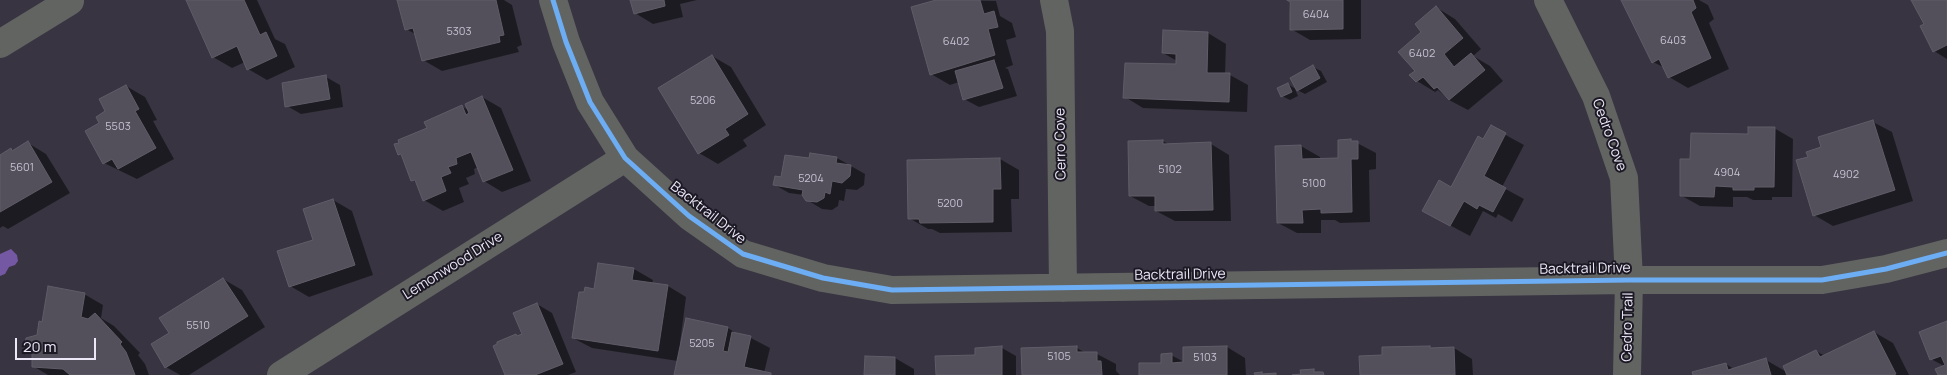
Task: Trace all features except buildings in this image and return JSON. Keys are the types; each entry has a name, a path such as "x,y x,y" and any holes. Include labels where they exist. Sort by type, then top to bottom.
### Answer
{"street":[{"name":"Backtrail Drive","path":"553,0 566,42 590,102 625,158 689,216 742,254 823,278 892,290 1629,280 1822,280 1886,269 1947,253"},
{"name":"Cerro Cove","path":"1054,0 1060,31 1063,288"},
{"name":"Cedro Cove","path":"1548,0 1596,96 1624,178 1629,280"},
{"path":"0,44 70,1"},
{"name":"Lemonwood Drive","path":"281,375 625,158"},
{"name":"Cedro Trail","path":"1627,375 1629,280"}],"shaded area":[{"path":"11,249 17,255 18,261 15,265 9,267 5,274 0,276 0,254"}],"cycle path":[{"path":"553,0 566,42 590,102 625,158 689,216 743,254 823,278 892,290 1629,280 1822,280 1886,269 1947,253"}]}
